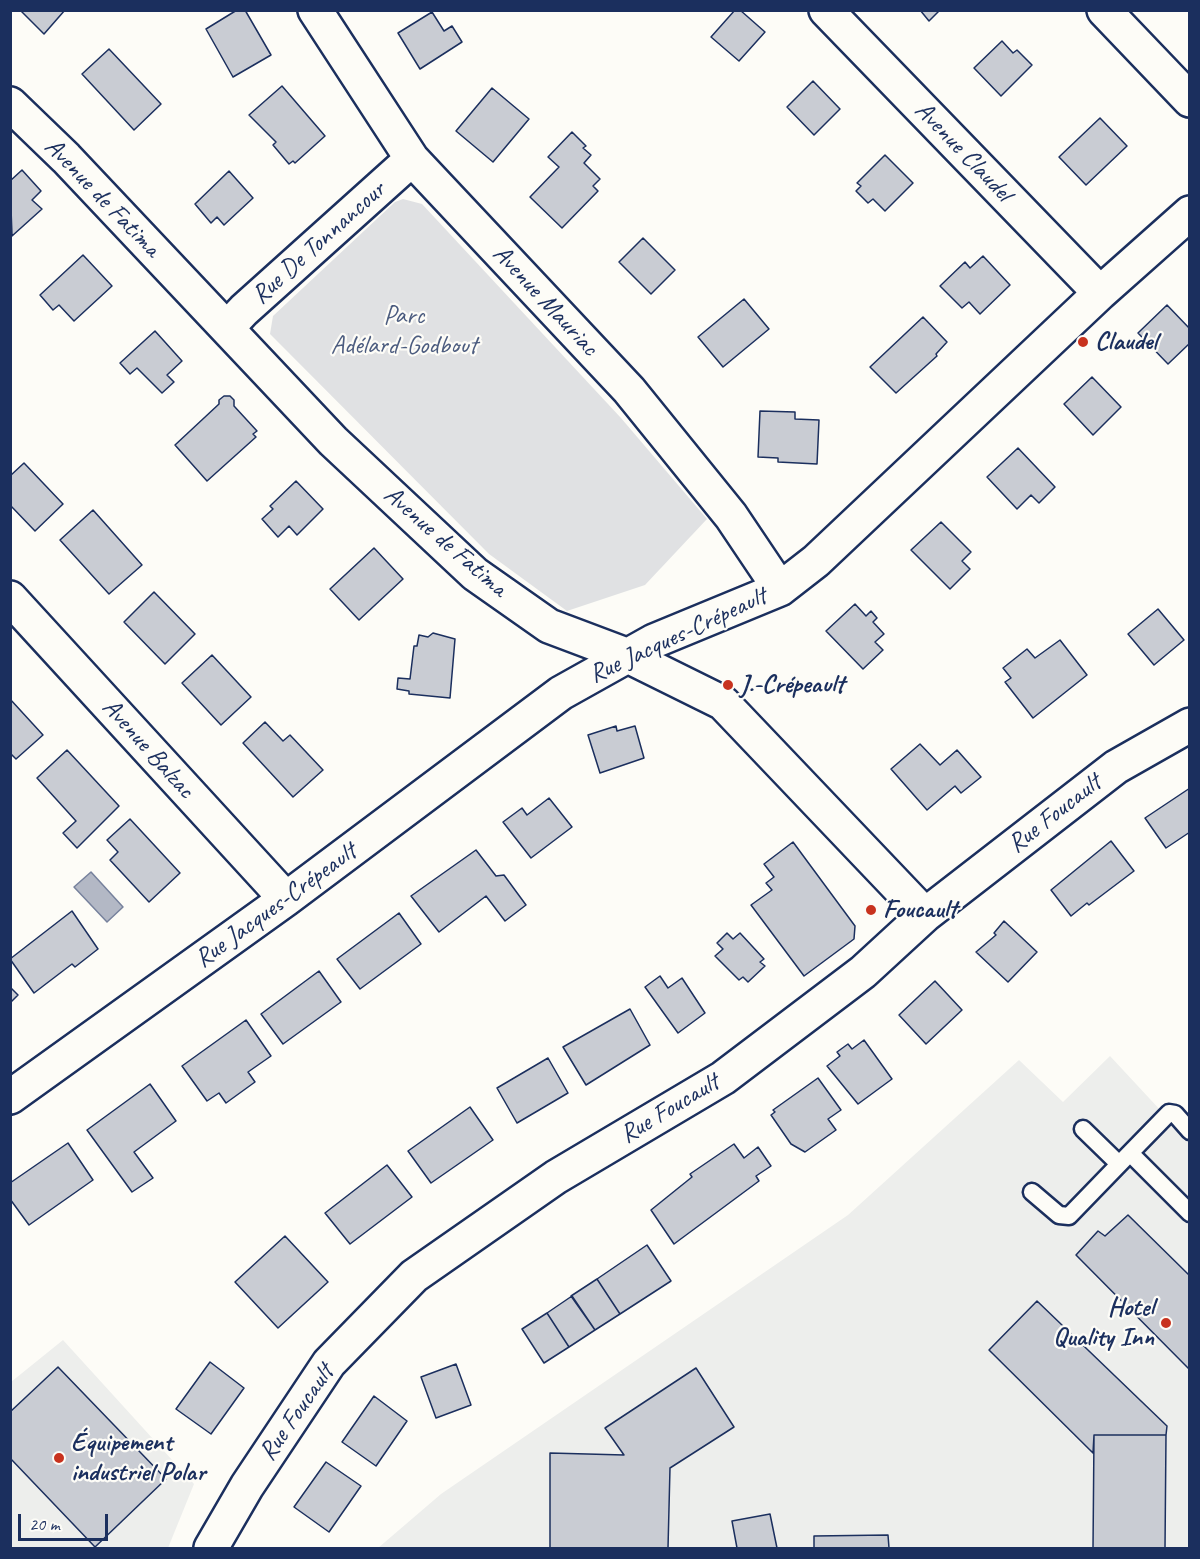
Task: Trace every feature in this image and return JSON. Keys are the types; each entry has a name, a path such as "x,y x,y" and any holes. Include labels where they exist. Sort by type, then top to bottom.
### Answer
{"street":[{"name":"Avenue Mauriac","path":"315,10 412,159 629,390 731,516 780,589"},
{"name":"Avenue Claudel","path":"826,10 1100,293"},
{"path":"1104,10 1190,100"},
{"name":"Avenue de Fatima","path":"10,104 66,158 333,441 475,574 549,626 626,655 723,703 925,915"},
{"name":"Rue De Tonnancour","path":"227,328 244,309 412,159"},
{"name":"Rue Jacques-Crépeault","path":"10,1097 286,899 561,693 626,655 780,589 816,561 1100,293 1190,213"},
{"name":"Avenue Balzac","path":"10,598 286,899"},
{"name":"Rue Foucault","path":"211,1548 247,1486 329,1363 414,1276 555,1176 723,1078 863,972 925,915 1116,767 1190,725"}],"lane":[{"path":"1032,1192 1059,1215 1069,1216 1169,1113 1175,1114 1190,1131"},
{"path":"1083,1129 1190,1213"}],"shaded area":[{"path":"91,872 123,907 107,922 74,887"},
{"path":"1110,1056 1189,1141 1189,1548 378,1548 441,1494 848,1215 1019,1060 1063,1102"},
{"path":"63,1340 194,1484 168,1548 11,1548 11,1382"}],"green space":[{"name":"Parc Adélard-Godbout","path":"403,199 422,204 621,418 707,519 645,585 567,611 489,554 270,334 273,316 395,202"}],"building":[{"path":"20,10 65,10 44,34"},
{"path":"237,10 245,10 271,55 233,77 206,29"},
{"path":"735,10 740,10 765,32 739,61 711,37"},
{"path":"920,10 940,10 929,21"},
{"path":"432,12 444,31 452,26 462,42 420,69 398,33"},
{"path":"1002,41 1013,53 1017,50 1032,65 1001,96 974,68"},
{"path":"109,49 161,104 134,130 82,74"},
{"path":"813,81 840,109 814,135 787,107"},
{"path":"282,86 325,136 295,163 293,161 289,164 273,145 276,142 249,115"},
{"path":"492,88 529,119 493,162 456,131"},
{"path":"1100,118 1127,146 1086,185 1059,157"},
{"path":"572,132 586,146 583,148 591,155 584,163 600,179 593,186 598,191 562,228 530,197 559,167 548,157"},
{"path":"885,155 913,183 885,211 873,199 868,203 856,191 861,186 857,183"},
{"path":"22,170 41,191 32,200 42,209 12,236 10,181"},
{"path":"229,171 253,198 224,225 217,217 211,223 195,204"},
{"path":"643,238 675,270 651,294 619,262"},
{"path":"83,255 112,286 74,321 59,305 53,310 40,295"},
{"path":"983,256 1010,285 980,314 969,302 962,308 940,286 965,262 970,268"},
{"path":"744,299 769,329 723,367 698,337"},
{"path":"1167,305 1190,329 1190,343 1168,364 1138,333"},
{"path":"923,317 947,342 936,354 937,356 896,393 870,367"},
{"path":"155,331 182,361 167,375 174,382 162,393 137,368 130,374 120,363"},
{"path":"1092,377 1121,407 1093,435 1064,404"},
{"path":"224,396 230,396 234,400 234,406 257,431 253,434 256,437 207,481 175,445 219,404 219,400"},
{"path":"760,411 795,412 795,419 819,420 817,464 778,462 778,458 758,457"},
{"path":"1018,448 1055,487 1039,503 1031,495 1017,509 987,477"},
{"path":"24,463 63,504 35,531 10,505 10,476"},
{"path":"296,481 323,509 297,535 289,526 278,537 262,519 273,509 270,506"},
{"path":"93,510 142,565 109,594 60,540"},
{"path":"941,522 971,552 962,561 970,569 950,589 911,550"},
{"path":"374,548 403,579 359,620 330,589"},
{"path":"154,592 195,634 165,664 124,622"},
{"path":"855,604 866,616 871,611 877,618 873,622 884,634 875,642 883,650 863,669 826,631"},
{"path":"1158,609 1184,640 1154,665 1128,634"},
{"path":"433,633 455,639 450,698 409,694 409,691 397,689 398,678 410,679 414,646 417,646 419,635 428,637"},
{"path":"1060,640 1087,675 1033,718 1005,682 1011,678 1003,668 1027,649 1035,658"},
{"path":"212,655 251,697 221,725 182,683"},
{"path":"10,699 43,735 16,759 10,753"},
{"path":"265,722 283,741 290,735 323,770 293,797 243,743"},
{"path":"616,726 617,731 635,726 644,758 600,773 588,735"},
{"path":"920,744 940,765 957,750 981,777 961,793 955,786 927,810 891,769"},
{"path":"67,750 119,806 77,848 63,833 76,821 37,778"},
{"path":"1190,788 1190,832 1166,848 1145,818"},
{"path":"549,798 572,827 531,858 503,822 522,808 527,815"},
{"path":"130,819 180,873 149,902 110,860 118,852 107,840"},
{"path":"1111,841 1134,871 1071,916 1051,890"},
{"path":"793,842 855,926 854,939 804,976 751,905 772,890 766,883 774,877 764,864"},
{"path":"476,850 496,876 504,875 526,905 505,921 486,896 439,932 411,896"},
{"path":"72,911 98,949 75,967 72,964 34,993 10,959"},
{"path":"399,913 421,944 360,989 337,959"},
{"path":"1004,921 1037,952 1008,982 976,952 996,935 994,933"},
{"path":"727,933 733,939 740,933 764,959 760,962 765,966 748,982 743,977 739,980 715,956 723,949 717,943"},
{"path":"319,971 341,1002 283,1044 261,1014"},
{"path":"660,976 668,988 682,978 705,1013 678,1033 645,987"},
{"path":"935,981 962,1010 926,1044 899,1015"},
{"path":"10,987 18,995 10,1003"},
{"path":"630,1009 650,1045 586,1085 563,1047"},
{"path":"246,1020 271,1056 248,1072 255,1082 226,1103 219,1093 207,1101 182,1066"},
{"path":"864,1040 892,1079 858,1104 827,1066 840,1056 837,1052 848,1044 852,1049"},
{"path":"548,1058 568,1093 517,1123 497,1088"},
{"path":"818,1078 841,1110 828,1119 836,1130 805,1152 791,1144 771,1115 775,1112 773,1110"},
{"path":"150,1084 176,1121 134,1152 153,1178 132,1192 87,1130"},
{"path":"470,1107 493,1140 431,1183 408,1151"},
{"path":"68,1143 93,1180 29,1225 10,1199 10,1183"},
{"path":"734,1144 744,1158 758,1147 771,1166 756,1176 759,1181 674,1244 651,1210 692,1177 690,1174"},
{"path":"387,1165 412,1197 350,1244 325,1213"},
{"name":"Hotel Quality Inn","path":"1128,1215 1190,1276 1190,1370 1076,1255 1098,1231 1105,1236"},
{"path":"285,1236 328,1282 278,1328 235,1282"},
{"path":"647,1245 671,1281 620,1314 597,1279"},
{"path":"597,1279 620,1314 595,1330 571,1296"},
{"path":"572,1296 595,1330 569,1347 547,1313"},
{"path":"1037,1301 1167,1426 1166,1435 1094,1435 1093,1453 989,1350"},
{"path":"547,1313 569,1347 544,1363 522,1329"},
{"path":"210,1362 244,1388 211,1434 176,1409"},
{"path":"456,1364 471,1405 436,1418 421,1377"},
{"path":"58,1367 166,1479 95,1547 10,1458 10,1412"},
{"path":"696,1368 734,1427 670,1468 668,1548 550,1548 550,1453 624,1455 605,1428"},
{"path":"374,1396 407,1421 376,1466 342,1442"},
{"path":"1094,1435 1166,1435 1165,1548 1093,1548"},
{"path":"326,1462 361,1486 329,1532 294,1507"},
{"path":"770,1514 777,1548 737,1548 732,1521"},
{"path":"888,1535 889,1548 814,1548 814,1536"}],"place":[{"name":"Claudel","path":"1083,342"},
{"name":"J.-Crépeault","path":"728,685"},
{"name":"Foucault","path":"871,910"},
{"name":"Hotel Quality Inn","path":"1166,1323"},
{"name":"Équipement industriel Polar","path":"59,1458"}]}
